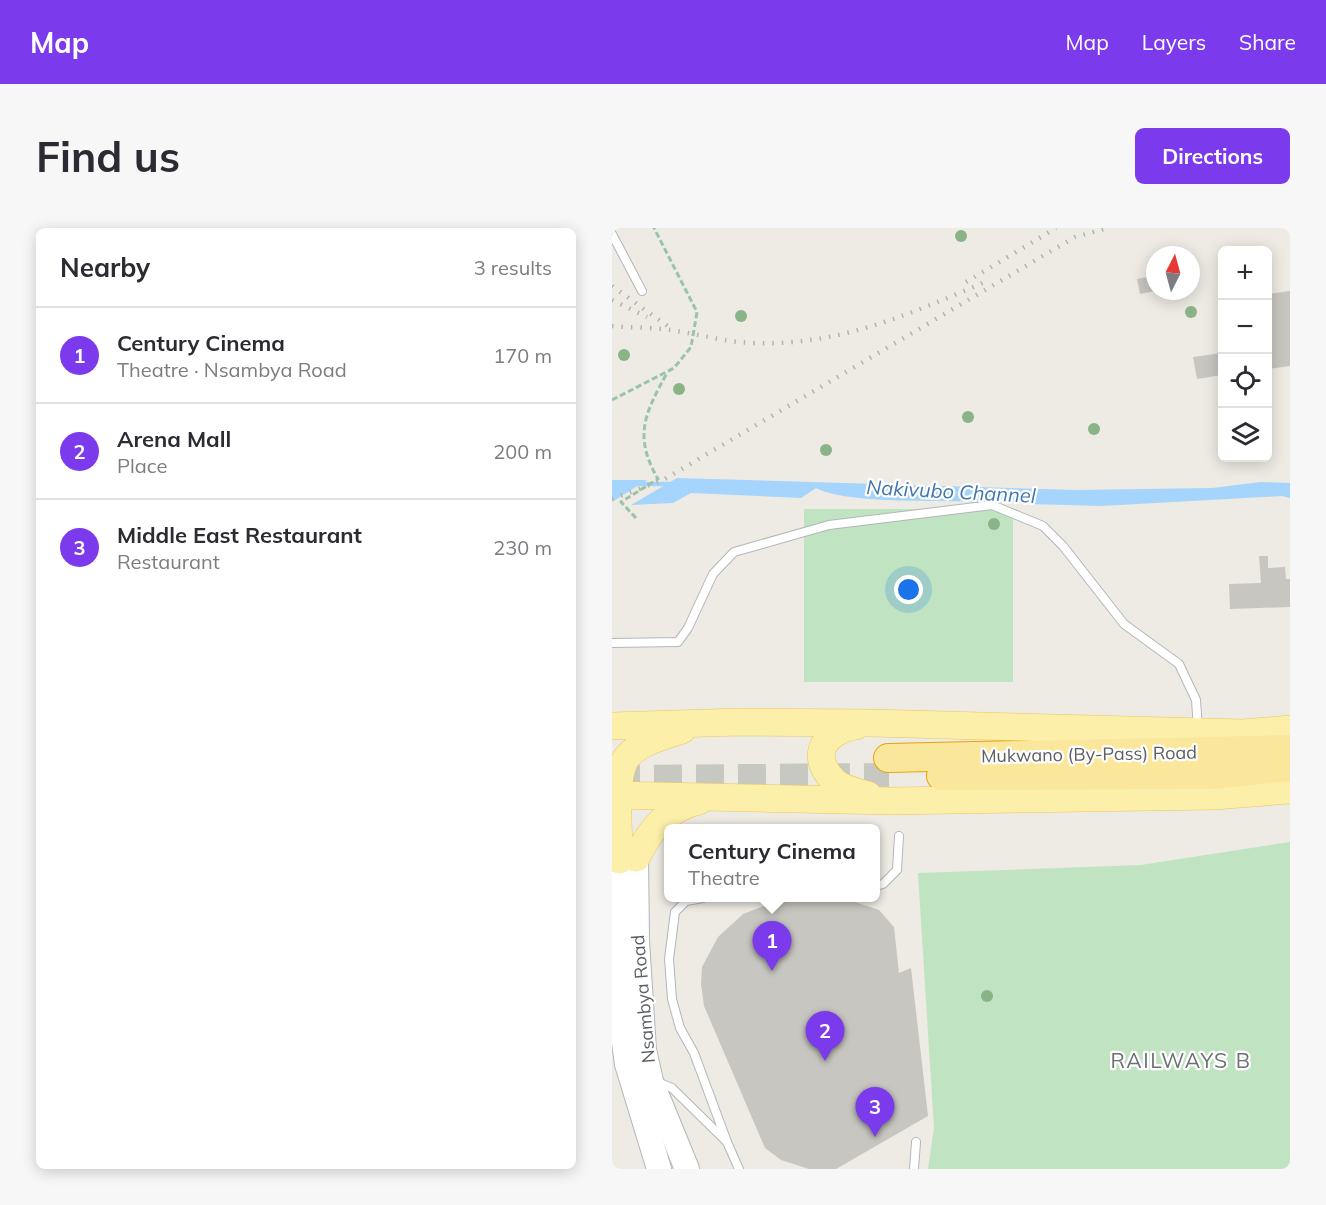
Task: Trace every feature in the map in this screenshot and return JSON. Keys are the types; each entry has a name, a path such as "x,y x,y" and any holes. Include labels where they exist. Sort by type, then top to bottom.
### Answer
{"highway":[{"name":"Mukwano (By-Pass) Road","path":"889,779 1290,749"},
{"path":"889,779 1213,775 1290,767"}],"main road":[{"path":"612,726 700,723 871,723 1243,733 1290,729"},
{"path":"622,857 622,795 633,770 620,749 651,741 700,723"},
{"path":"871,723 841,728 827,737 821,752 825,770 836,783 853,791 889,779"},
{"path":"622,795 718,797 889,779 1214,796 1290,790"},
{"path":"622,857 664,816 684,805 718,797"},
{"name":"Nsambya Road","path":"622,857 637,941 644,1050 651,1081 687,1169"},
{"name":"Nsambya Road","path":"622,857 620,1013 627,1064 659,1169"}],"lane":[{"path":"612,234 642,291"},
{"path":"612,643 678,642 688,628 713,574 734,552 829,525 992,505 1043,526 1063,546 1124,624 1179,664 1196,700 1198,732"},
{"path":"880,885 897,870 899,836"},
{"path":"685,902 675,912 669,959 672,999 680,1028 694,1053 739,1169"},
{"path":"651,1081 672,1088 727,1142"},
{"path":"914,1169 916,1142"}],"path":[{"path":"636,518 621,502 658,479 646,459 643,435 646,418 668,371 691,347 697,312 654,228"},
{"path":"612,400 668,371"}],"green space":[{"path":"804,509 1013,509 1013,682 804,682"},
{"path":"1290,842 1290,1169 928,1169 934,1128 918,873 1141,865"}],"water":[{"path":"677,478 1076,490 1212,488 1261,482 1290,483 1290,498 1282,496 1101,506 1029,504 988,498 976,502 870,499 848,497 816,488 801,498 691,493 673,503 631,505"},
{"path":"612,480 647,480 612,502"}],"building":[{"path":"1146,277 1146,293 1140,294 1137,279"},
{"path":"1290,291 1290,366 1272,368 1272,300 1272,293"},
{"path":"1218,354 1218,376 1197,379 1193,357"},
{"path":"1259,556 1268,556 1268,568 1285,567 1286,579 1290,579 1290,607 1230,609 1229,584 1261,583"},
{"path":"855,902 879,910 894,927 899,973 911,968 928,1116 836,1169 809,1169 781,1160 765,1148 704,1006 701,984 702,967 718,937 743,914 772,903"}],"waterway":[{"name":"Nakivubo Channel","path":"638,484 671,484"}],"tunnel":[{"path":"612,779 889,777"}],"railway":[{"path":"966,282 1056,228"},
{"path":"612,499 663,480 1075,237 1108,228"},
{"path":"612,326 668,330 746,343 787,343 817,339 875,325 931,305 987,281"},
{"path":"612,286 673,330"},
{"path":"612,300 647,317"}],"place":[{"name":"Century Cinema","path":"772,971"},
{"name":"Arena Mall","path":"825,1061"},
{"name":"Middle East Restaurant","path":"875,1137"}],"district":[{"name":"RAILWAYS B","path":"1181,1060"}]}
